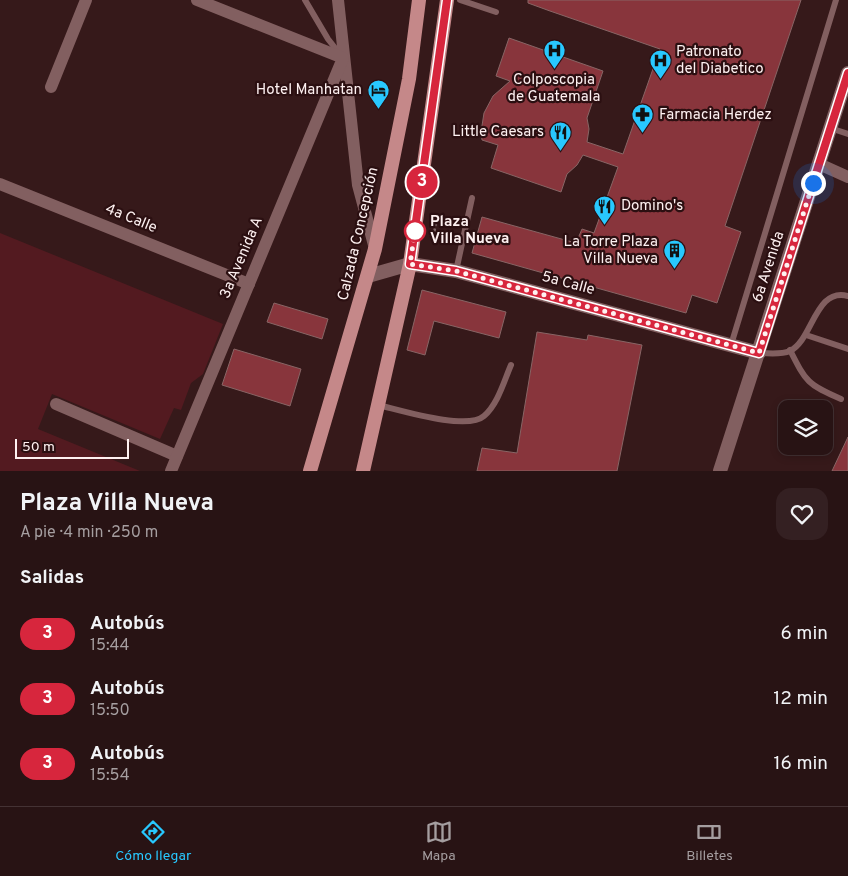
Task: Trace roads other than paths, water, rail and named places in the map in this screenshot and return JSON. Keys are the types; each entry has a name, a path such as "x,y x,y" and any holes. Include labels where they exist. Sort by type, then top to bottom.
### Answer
{"main road":[{"name":"Calzada Concepción","path":"310,471 375,249 409,79 419,0"},
{"path":"363,471 410,264 447,0"},
{"name":"6a Avenida","path":"720,471 848,73"},
{"name":"5a Calle","path":"368,276 410,264 456,271 759,353"}],"street":[{"path":"51,86 86,0"},
{"path":"197,0 343,58"},
{"path":"338,0 358,185 375,249"},
{"name":"3a Avenida A","path":"171,471 343,58"},
{"path":"819,164 848,177"},
{"name":"4a Calle","path":"0,184 249,284"},
{"path":"56,404 177,456"}],"lane":[{"path":"305,0 328,39 343,58"},
{"path":"460,0 474,2 496,12"},
{"path":"731,344 836,0"},
{"path":"830,128 848,134"},
{"path":"456,271 472,198"},
{"path":"759,353 777,354 790,350 806,335 822,304 837,296 848,296"},
{"path":"806,335 848,350"},
{"path":"790,350 806,380 821,390 841,399"},
{"path":"378,405 429,416 474,421 484,416 493,405 511,365"}],"place":[{"name":"Colposcopia de Guatemala","path":"554,70"},
{"name":"Patronato del Diabetico","path":"660,80"},
{"name":"Hotel Manhatan","path":"378,109"},
{"name":"Farmacia Herdez","path":"643,134"},
{"name":"Little Caesars","path":"560,151"},
{"name":"Domino's","path":"605,225"},
{"name":"Plaza Villa Nueva","path":"415,231"},
{"name":"La Torre Plaza Villa Nueva","path":"674,270"}]}
